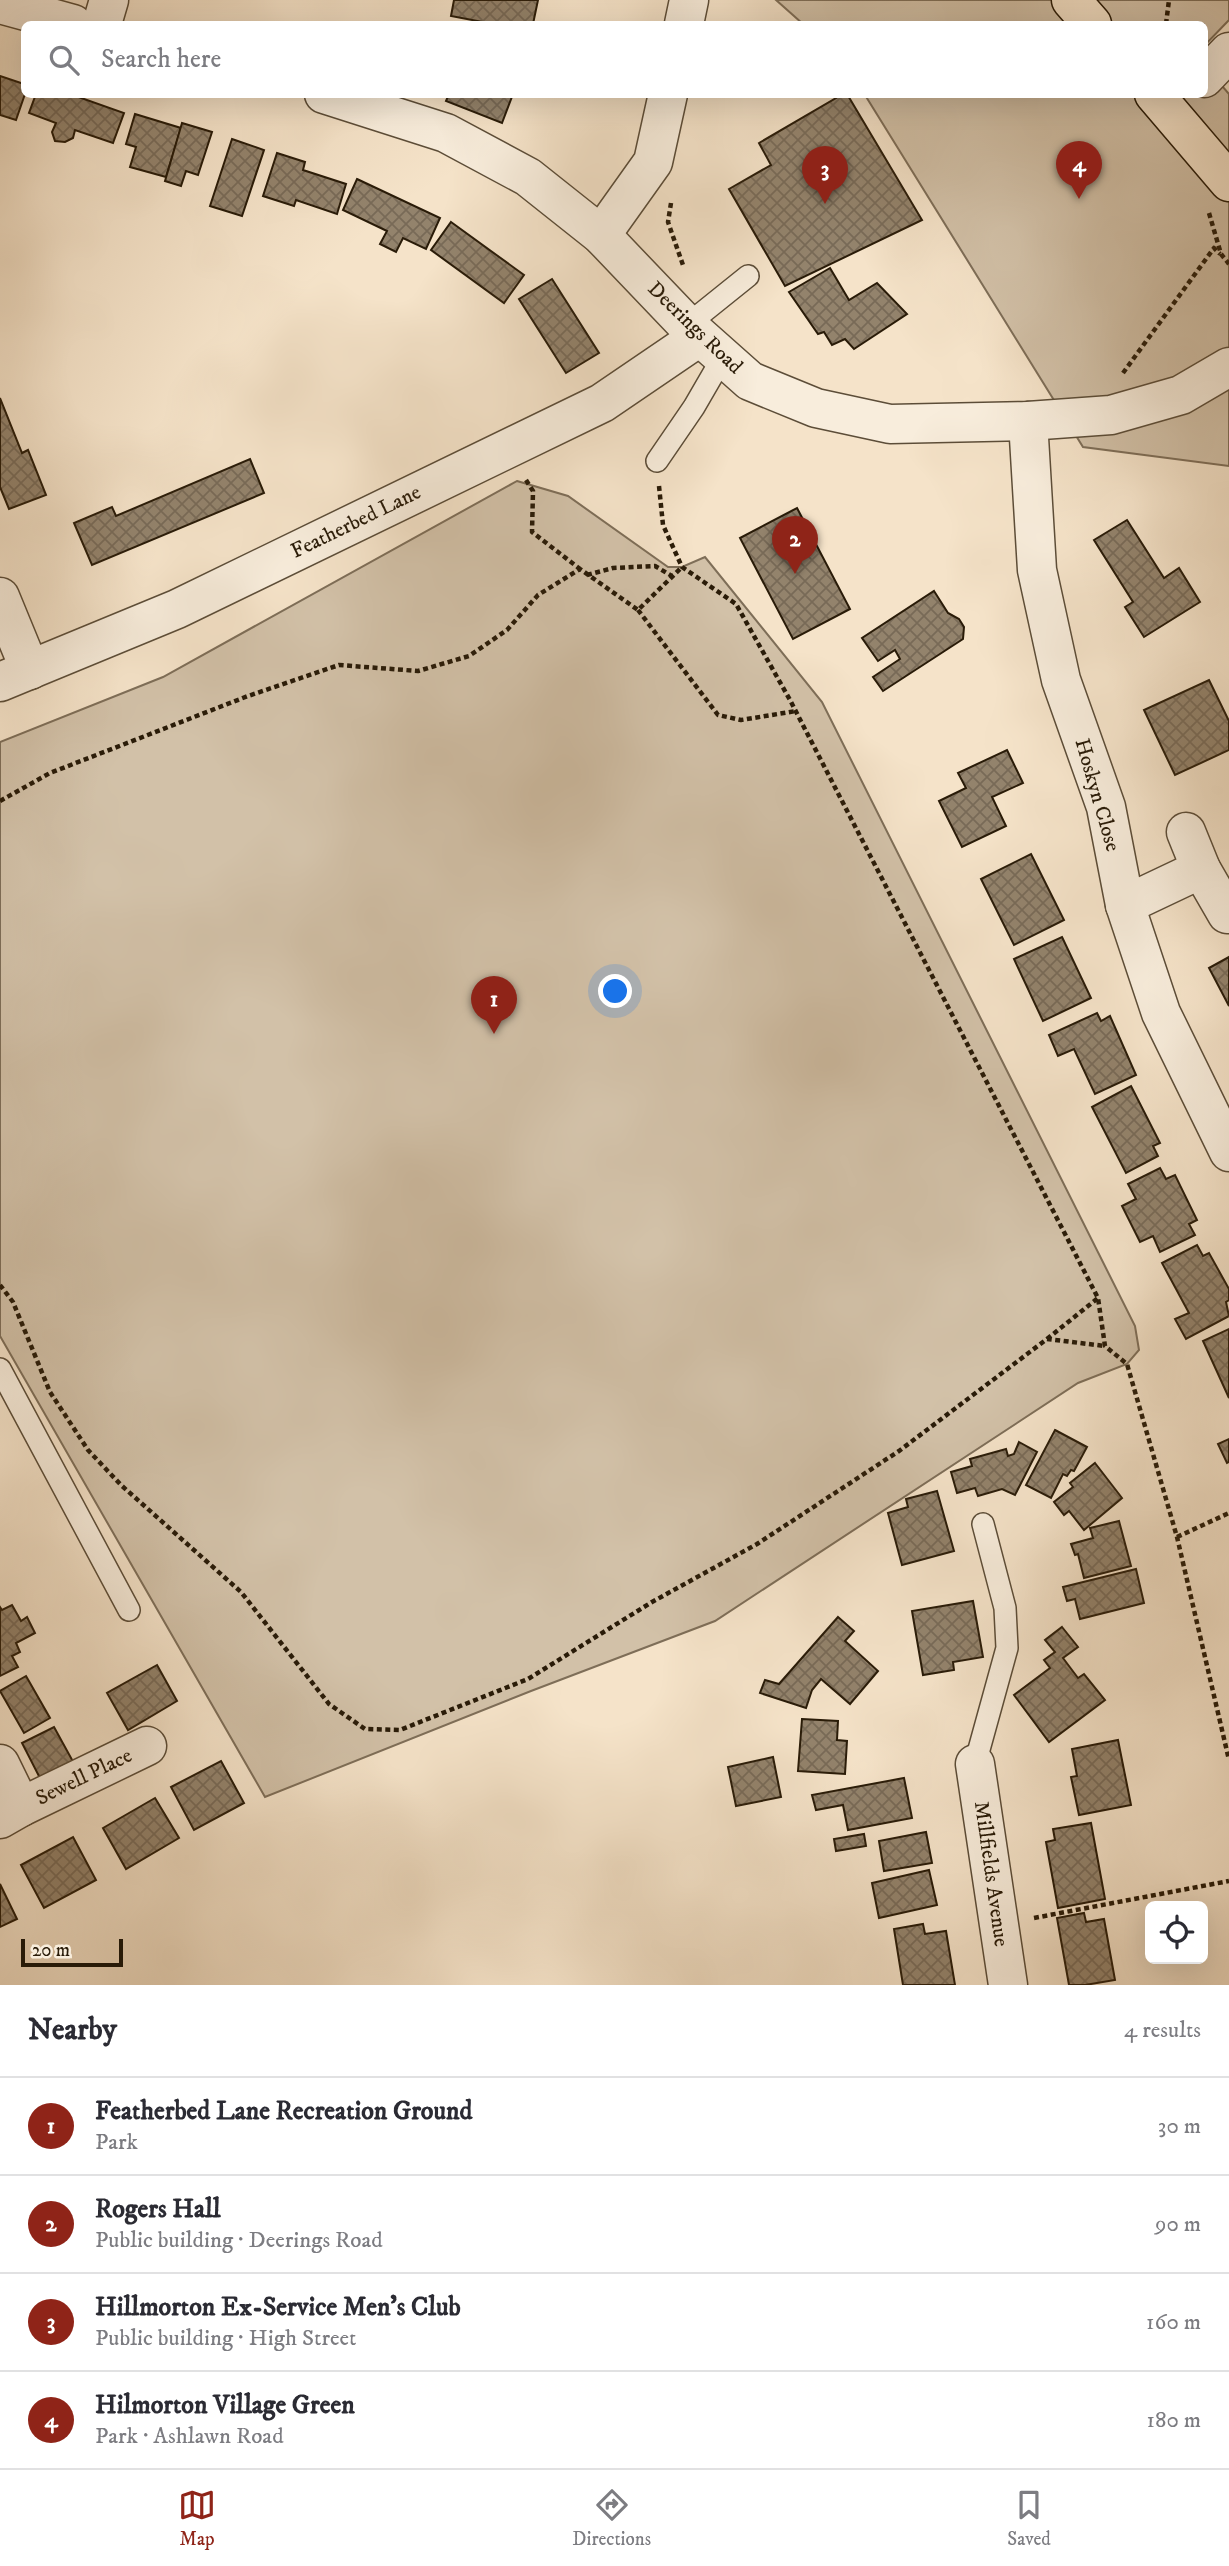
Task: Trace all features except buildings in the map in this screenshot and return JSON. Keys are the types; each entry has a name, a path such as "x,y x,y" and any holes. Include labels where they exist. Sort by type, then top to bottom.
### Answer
{"highway":[{"path":"1071,0 1089,21"},
{"path":"1171,101 1229,182"}],"street":[{"path":"103,21 109,0"},
{"path":"685,21 689,0"},
{"path":"0,4 62,21"},
{"path":"1208,75 1229,52"},
{"name":"Deerings Road","path":"336,98 446,134 528,177 601,235 704,331 750,381 816,408 890,424 1028,421 1111,415 1181,395 1229,367"},
{"path":"601,235 653,162 667,98"},
{"name":"Featherbed Lane","path":"15,676 177,609 602,403 704,331"},
{"name":"Hoskyn Close","path":"1028,421 1037,570 1062,680 1106,807 1125,905 1161,1013 1229,1152"},
{"path":"0,597 15,676"},
{"path":"1186,832 1201,869 1227,914"},
{"path":"1125,905 1201,869"},
{"name":"Sewell Place","path":"0,1764 11,1813 148,1746"},
{"name":"Millfields Avenue","path":"975,1764 1008,1985"}],"lane":[{"path":"657,461 694,407 704,331 748,276"},
{"path":"0,1369 129,1610"},
{"path":"975,1764 1007,1648 1004,1608 983,1524"}],"path":[{"path":"1166,21 1169,0"},
{"path":"672,197 668,222 704,331"},
{"path":"1120,379 1214,248 1221,254"},
{"path":"506,449 533,491 533,531 587,575 638,610 718,715 741,720 796,711"},
{"path":"657,461 663,525 682,567 736,604 796,711 1098,1298 1105,1346"},
{"path":"587,575 613,568 655,566 672,576"},
{"path":"638,610 682,567"},
{"path":"0,800 63,768 248,696 339,665 418,671 468,656 507,630 538,595 580,569"},
{"path":"0,1285 13,1302 50,1392 88,1450 121,1485 240,1592 329,1704 365,1729 400,1730 528,1679 652,1602 757,1544 899,1451 1098,1298"},
{"path":"1047,1339 1105,1346 1127,1364 1177,1537 1229,1760"},
{"path":"1177,1537 1229,1513"},
{"path":"999,1924 1229,1881"}],"shaded area":[{"path":"776,0 1229,0 1229,20 1208,42 1208,21 800,21"},
{"path":"1208,70 1229,94 1229,466 1083,447 867,98 1208,98"},
{"path":"517,481 568,496 668,567 682,567 705,557 822,702 1135,1326 1139,1350 1127,1364 1078,1383 715,1621 265,1797 0,1336 0,742 163,677"}],"place":[{"name":"Hilmorton Village Green","path":"1079,199"},
{"name":"Hillmorton Ex-Service Men's Club","path":"825,204"},
{"name":"Rogers Hall","path":"795,574"},
{"name":"Featherbed Lane Recreation Ground","path":"494,1034"}]}
